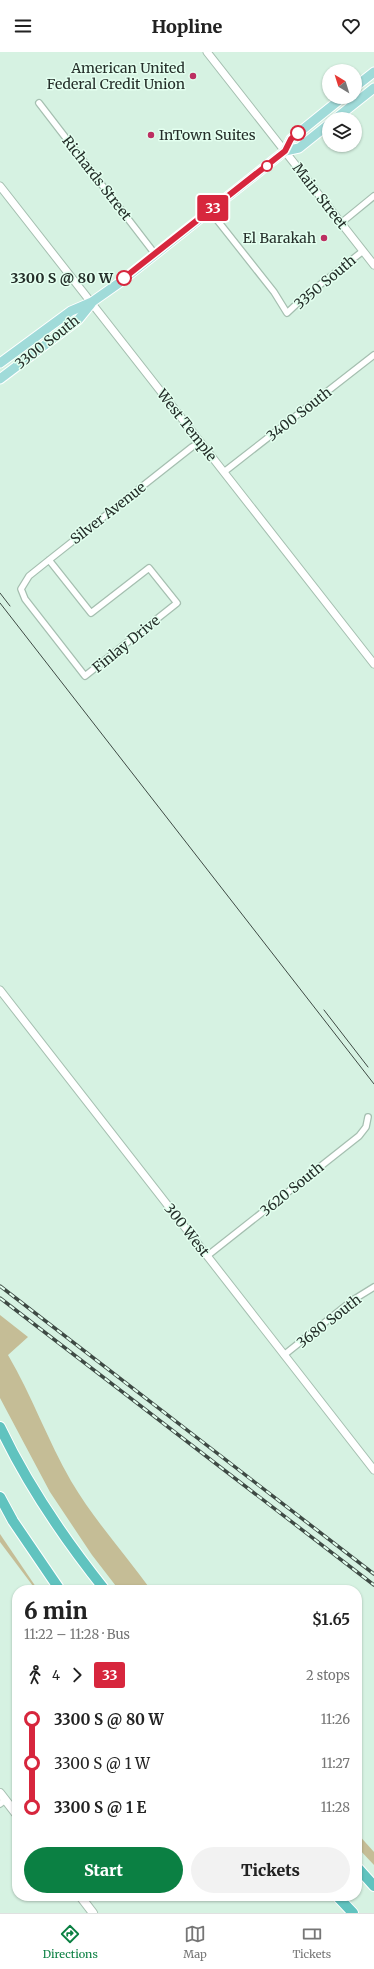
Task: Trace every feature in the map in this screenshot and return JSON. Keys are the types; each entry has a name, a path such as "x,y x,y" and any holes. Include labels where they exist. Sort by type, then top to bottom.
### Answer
{"highway":[{"path":"0,1427 39,1499 81,1560 102,1585"},
{"path":"0,1497 13,1521 57,1585"},
{"path":"362,1873 374,1886"},
{"path":"342,1901 353,1913"}],"main road":[{"path":"362,81 374,72"},
{"path":"344,112 374,88"},
{"name":"3300 South","path":"0,363 71,311 92,302 155,254 285,151 291,139 334,104"},
{"name":"3300 South","path":"285,151 299,148 322,130"},
{"name":"3300 South","path":"0,379 78,320 92,302"},
{"path":"0,1793 3,1802 12,1810"},
{"path":"84,1901 93,1913"}],"street":[{"name":"Main Street","path":"207,52 374,265"},
{"name":"Richards Street","path":"39,103 155,254"},
{"name":"West Temple","path":"0,186 374,664"},
{"path":"341,223 374,196"},
{"name":"3350 South","path":"210,211 274,292 288,313 303,298 363,250"},
{"name":"3400 South","path":"224,472 374,355"},
{"name":"Silver Avenue","path":"21,589 28,576 200,442"},
{"name":"Finlay Drive","path":"21,589 25,599 85,676 177,603 149,568 91,613 49,560"},
{"name":"300 West","path":"0,990 374,1470"},
{"name":"3620 South","path":"207,1256 359,1136 366,1127 368,1117"},
{"name":"3680 South","path":"284,1355 353,1300 374,1288"}],"shaded area":[{"path":"0,1315 28,1337 8,1355 25,1386 71,1481 100,1523 147,1585 115,1585 92,1555 50,1492 0,1398"},
{"path":"0,1534 35,1585 32,1585 0,1542"},
{"path":"362,1839 374,1852 374,1865 362,1852"}],"tram line":[{"path":"0,593 10,606"},
{"path":"0,603 374,1084"},
{"path":"324,1010 368,1067"}],"railway":[{"path":"0,1286 374,1574"},
{"path":"0,1298 374,1585"}],"bus line":[{"name":"33","path":"124,278 285,151 291,139 298,133"}],"place":[{"name":"American United Federal Credit Union","path":"193,76"},
{"name":"InTown Suites","path":"151,135"},
{"name":"El Barakah","path":"324,238"},
{"name":"3300 S @ 80 W","path":"124,278"}]}
